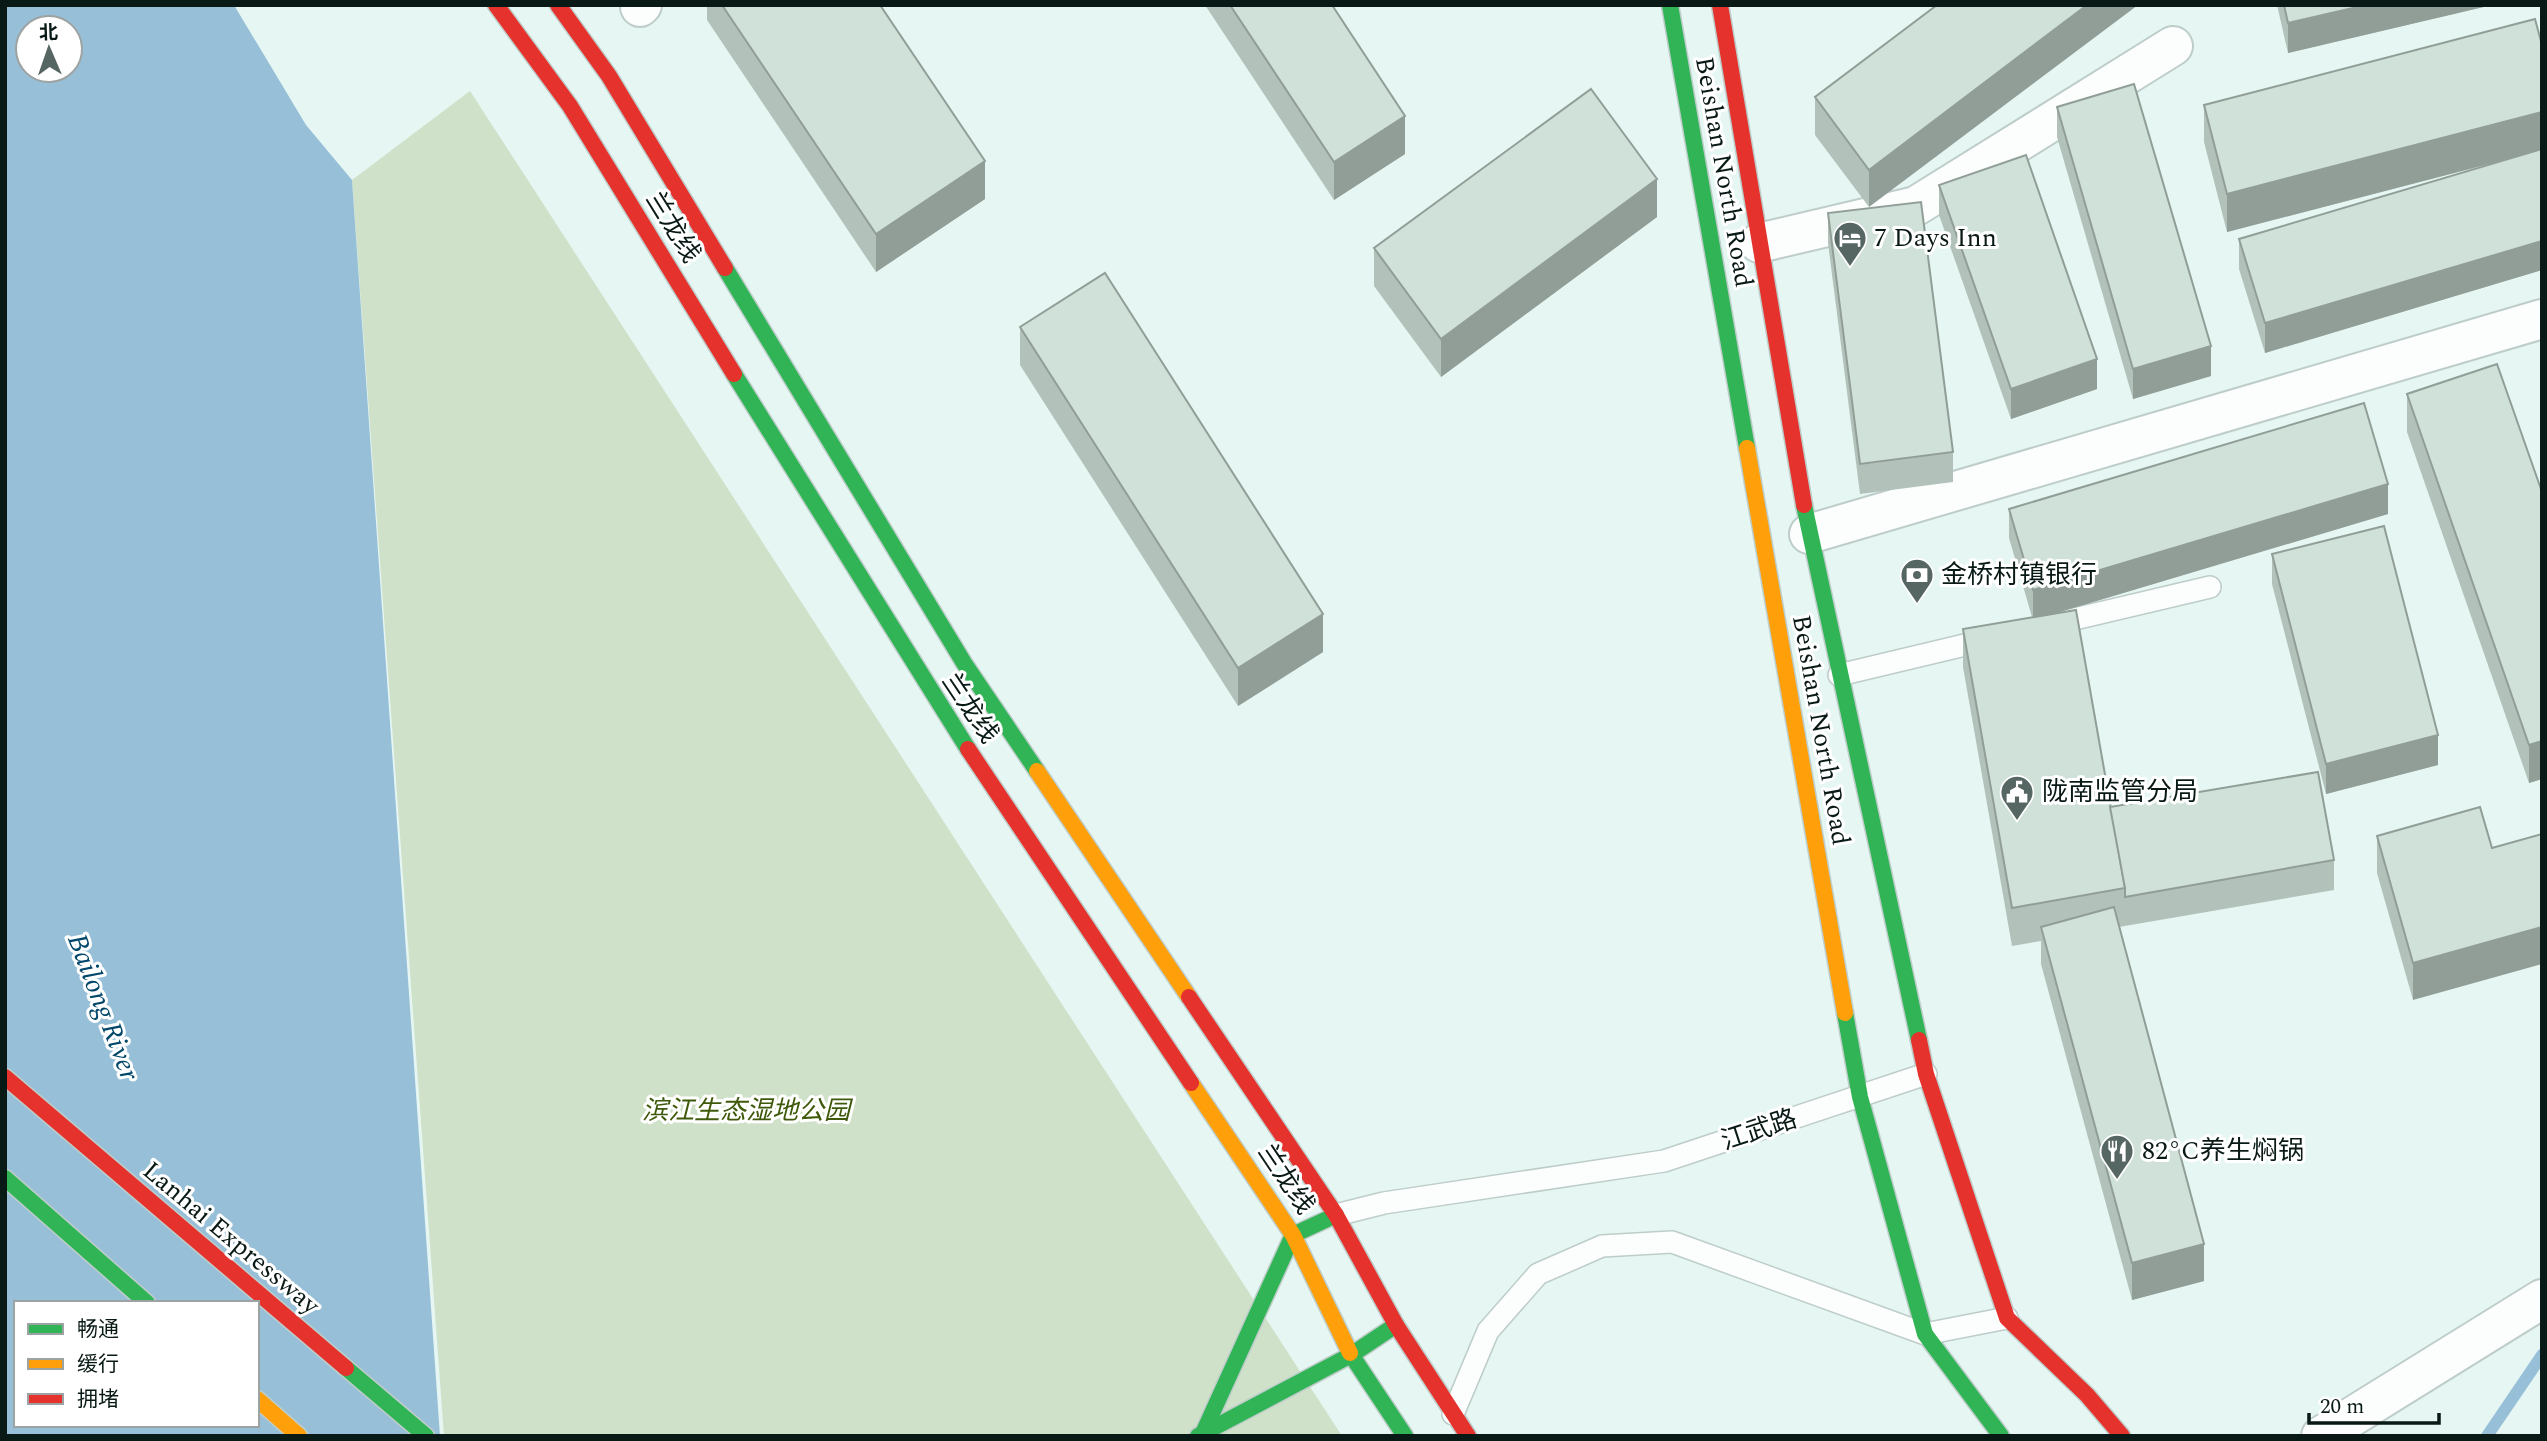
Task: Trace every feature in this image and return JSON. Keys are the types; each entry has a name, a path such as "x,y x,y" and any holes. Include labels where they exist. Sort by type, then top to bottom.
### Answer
{"main road":[{"name":"兰龙线","path":"496,5 570,106 927,688 1293,1235 1351,1355 1405,1436"},
{"name":"兰龙线","path":"558,5 609,76 964,663 1336,1215 1396,1325 1468,1436"},
{"name":"Beishan North Road","path":"1670,5 1860,1097 1925,1334 2001,1436"},
{"name":"Beishan North Road","path":"1722,6 1809,534 1926,1074"},
{"path":"1926,1074 2007,1318 2087,1395 2122,1436"},
{"name":"Lanhai Expressway","path":"5,1077 426,1436"},
{"path":"5,1178 146,1301"},
{"path":"1201,1433 1293,1235 1336,1215"},
{"path":"1201,1433 1351,1355 1396,1325"},
{"path":"259,1401 299,1436"}],"street":[{"path":"1759,243 1916,206 2173,46"},
{"path":"1809,534 2542,319"},
{"path":"2321,1436 2542,1299"}],"lane":[{"path":"1839,675 2210,587"},
{"name":"江武路","path":"1336,1215 1384,1203 1664,1161 1926,1074"},
{"path":"1453,1413 1488,1331 1538,1274 1602,1246 1672,1242 1925,1334 2007,1318"}],"green space":[{"name":"滨江生态湿地公园","path":"470,91 1342,1436 444,1436 352,180"}],"water":[{"name":"Bailong River","path":"5,5 234,5 306,125 352,180 440,1436 5,1436"}],"building":[{"path":"722,5 880,5 985,161 876,234"},
{"path":"1230,5 1332,5 1405,116 1334,162"},
{"path":"1937,5 2087,5 1869,170 1815,97"},
{"path":"2284,5 2366,5 2288,23"},
{"path":"2535,19 2542,45 2542,112 2227,194 2204,105"},
{"path":"2134,84 2211,346 2133,369 2057,107"},
{"path":"1591,89 1657,179 1441,339 1374,248"},
{"path":"2542,149 2542,241 2265,323 2239,239"},
{"path":"2026,155 2097,359 2011,389 1939,185"},
{"path":"1921,202 1953,452 1860,464 1828,213"},
{"path":"1105,273 1323,614 1238,668 1020,327"},
{"path":"2497,364 2542,492 2542,741 2529,745 2407,394"},
{"path":"2364,403 2388,484 2033,590 2009,509"},
{"path":"2384,526 2438,735 2326,764 2272,554"},
{"path":"2076,610 2125,888 2012,908 1963,629"},
{"path":"2318,772 2334,860 2125,897 2110,807"},
{"path":"2480,807 2492,848 2542,834 2542,927 2413,963 2377,836"},
{"path":"2114,907 2204,1244 2132,1263 2041,927"}],"waterway":[{"path":"2487,1436 2542,1355"}],"traffic: fast":[{"path":"1670,5 1747,448"},
{"path":"725,268 964,663 1037,771"},
{"path":"734,374 968,749"},
{"path":"1804,505 1919,1040"},
{"path":"1845,1013 1860,1097 1925,1334 2001,1436"},
{"path":"5,1178 145,1301"},
{"path":"1204,1431 1293,1235 1336,1215"},
{"path":"1198,1436 1351,1355 1396,1325"},
{"path":"1350,1353 1405,1436"},
{"path":"346,1368 426,1436"}],"traffic: slow":[{"path":"1747,448 1845,1013"},
{"path":"1037,771 1189,997"},
{"path":"1191,1083 1293,1235 1350,1353"},
{"path":"259,1401 299,1436"}],"traffic: jam":[{"path":"496,5 570,106 734,374"},
{"path":"558,5 609,76 725,268"},
{"path":"1720,5 1804,505"},
{"path":"968,749 1191,1083"},
{"path":"1189,997 1336,1215 1396,1325 1468,1436"},
{"path":"1919,1040 1926,1074 2007,1318 2087,1395 2122,1436"},
{"path":"5,1077 346,1368"}],"place":[{"name":"7 Days Inn","path":"1850,268"},
{"name":"金桥村镇银行","path":"1917,605"},
{"name":"陇南监管分局","path":"2017,822"},
{"name":"82°C养生焖锅","path":"2117,1181"}]}
